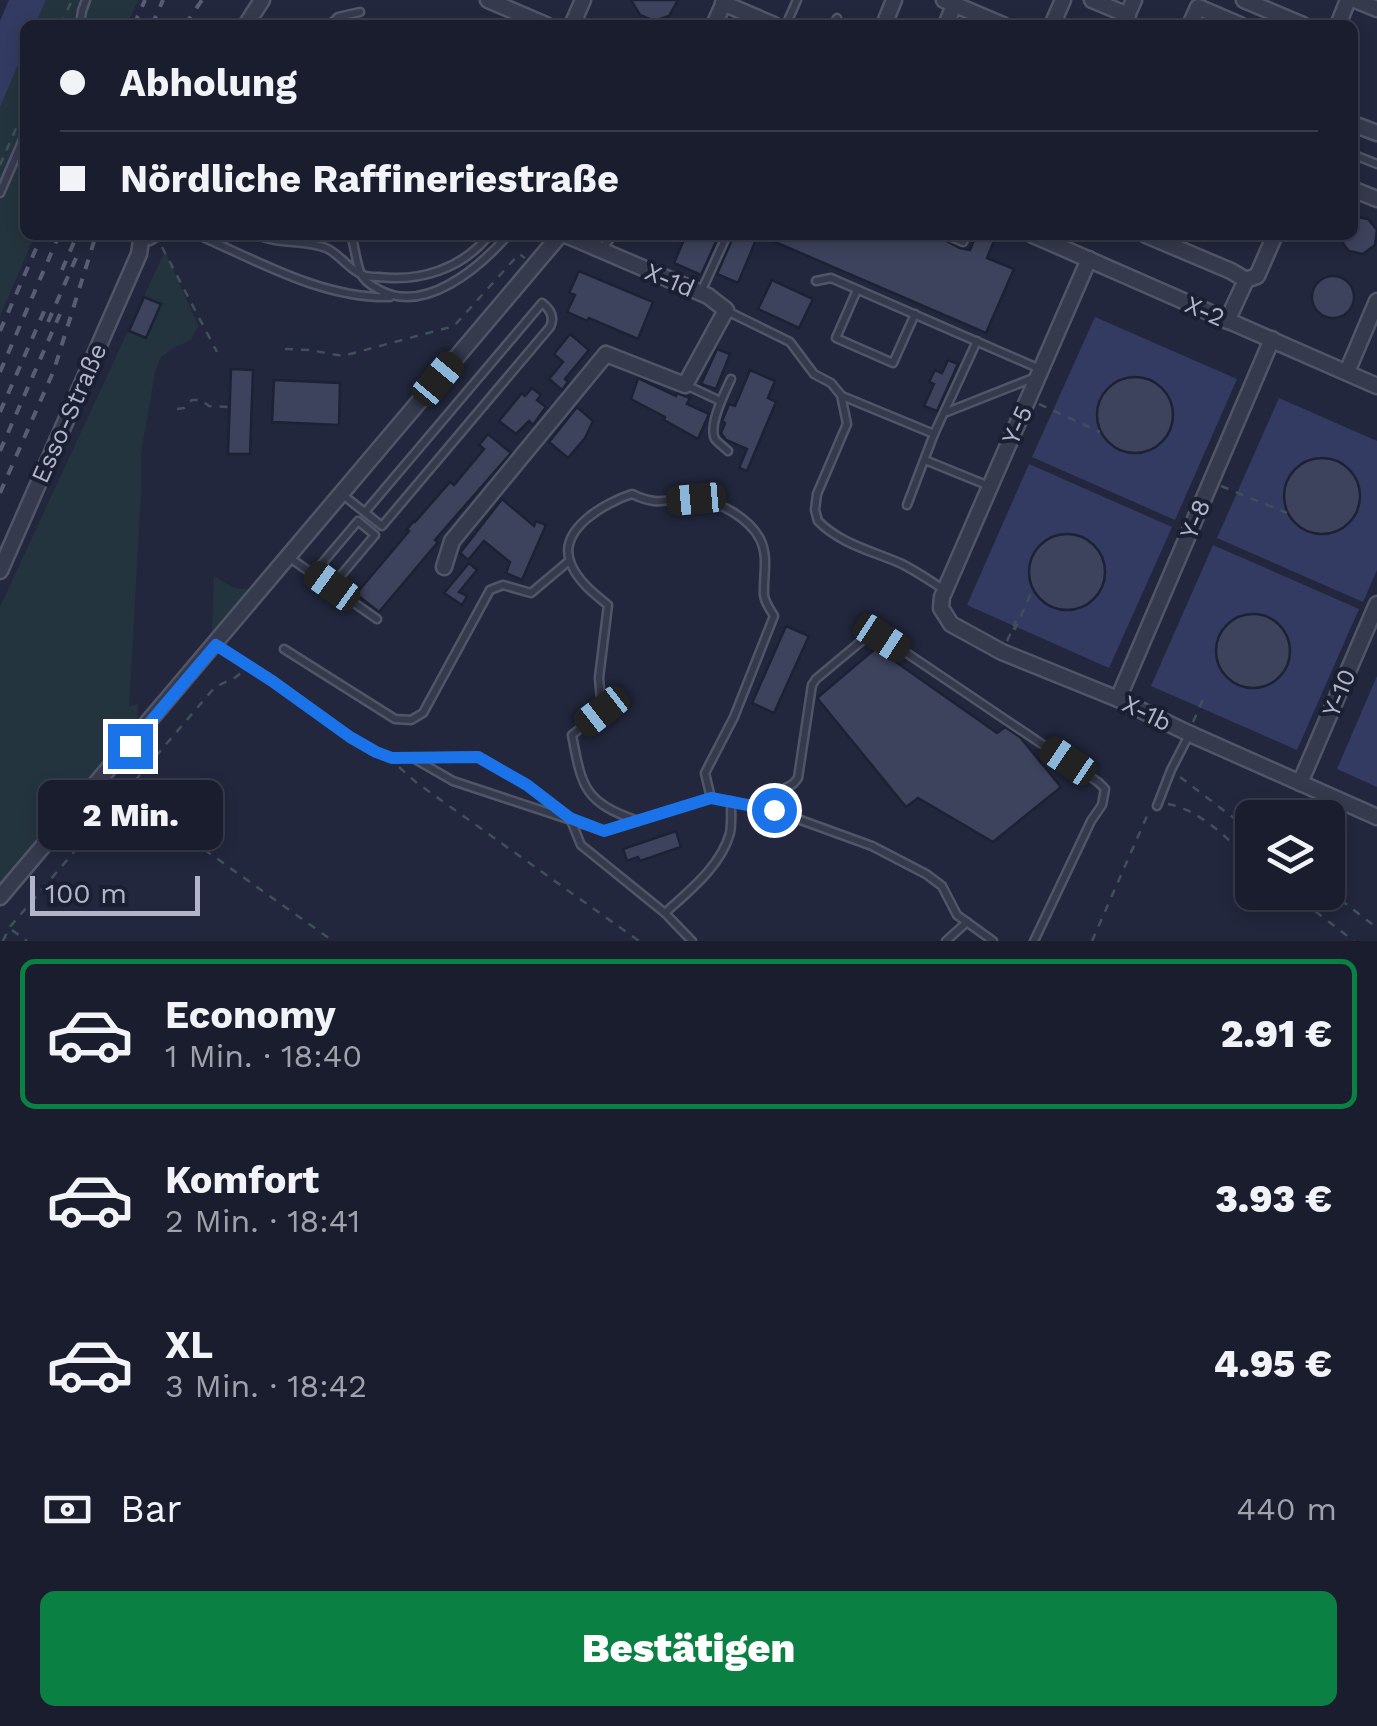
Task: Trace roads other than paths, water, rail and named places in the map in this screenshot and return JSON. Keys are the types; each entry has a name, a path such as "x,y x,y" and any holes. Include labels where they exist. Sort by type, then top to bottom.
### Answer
{"street":[{"path":"488,0 534,20"},
{"path":"1092,0 1125,20 1134,0"},
{"path":"1244,0 1291,20"},
{"path":"1352,0 1377,9"},
{"path":"724,2 761,20"},
{"path":"951,2 991,20"},
{"path":"1192,20 1198,7 1228,20"},
{"name":"Esso-Straße","path":"0,572 138,254 148,240"},
{"path":"0,897 558,240"},
{"name":"X-1d","path":"576,240 701,293 726,310 685,385"},
{"name":"X-2","path":"1045,240 1377,386"},
{"path":"1157,240 1246,280 1258,276 1273,240"},
{"name":"Y-5","path":"945,590 1090,260"},
{"path":"1228,322 1246,280"},
{"path":"1347,372 1377,301"},
{"name":"Y-8","path":"1118,699 1272,340"},
{"path":"444,566 452,541 606,354 685,385"},
{"name":"X-1b","path":"945,590 942,608 951,624 1002,652 1118,699 1377,817"},
{"name":"Y-10","path":"1300,783 1377,604"}],"lane":[{"path":"336,20 360,12"},
{"path":"0,193 20,147"},
{"path":"210,240 307,282 364,298 420,295 446,286 476,268 503,240"},
{"path":"267,240 324,247 383,292 398,296"},
{"path":"355,240 361,275"},
{"path":"361,275 401,280 423,276 449,267 483,240"},
{"path":"601,250 609,240"},
{"path":"701,293 725,240"},
{"path":"816,281 831,278 977,341 1040,373"},
{"path":"858,290 836,338 893,363 914,314"},
{"path":"342,494 382,526 550,327 552,317 546,306 542,303 365,512"},
{"path":"726,310 790,342 814,374 832,383 841,395 848,424 817,494 818,522 838,538 900,563 945,590"},
{"path":"907,505 934,434 977,341"},
{"path":"946,412 1040,373"},
{"path":"728,451 713,432 720,401 731,380"},
{"path":"685,385 720,401"},
{"path":"841,395 934,434"},
{"path":"925,460 990,486"},
{"path":"284,648 396,719 410,720 423,712 490,590 503,584 531,593 568,561 578,526 612,500 632,494 651,503 696,499 724,507 748,523 762,541 766,565 764,599 774,616 734,718 705,773 711,798"},
{"path":"314,573 358,521 375,535 332,586"},
{"path":"289,558 377,619"},
{"path":"568,561 587,588 608,605 599,678 602,711 572,735 580,778 596,800 612,812 638,822"},
{"path":"755,805 798,778 816,679 864,639 876,635 1105,789 1102,805 1034,941"},
{"path":"216,645 376,752 392,758 478,757 527,785 570,818 581,845 692,941"},
{"path":"1157,806 1189,733"},
{"path":"416,759 453,781 604,831 711,798 755,805 836,832 902,860 942,886 953,910 993,941"},
{"path":"665,914 722,853 731,829 731,801"},
{"path":"946,941 967,922"}],"water":[{"path":"9,0 46,0 37,20 20,20 20,61 0,107 0,21"},
{"path":"1095,317 1237,379 1175,520 1032,457"},
{"path":"1279,398 1377,441 1377,570 1363,602 1217,538"},
{"path":"1029,464 1172,527 1109,668 967,605"},
{"path":"1213,545 1359,609 1297,750 1151,686"},
{"path":"1377,676 1377,787 1337,769"}],"railway":[{"path":"136,20 145,0"},
{"path":"154,20 163,0"},
{"path":"188,20 202,0"},
{"path":"0,331 40,240"},
{"path":"0,372 57,240"},
{"path":"62,270 75,240"},
{"path":"0,493 54,370 94,240"},
{"path":"48,322 76,258"},
{"path":"0,412 46,307"},
{"path":"0,451 60,314"}]}
